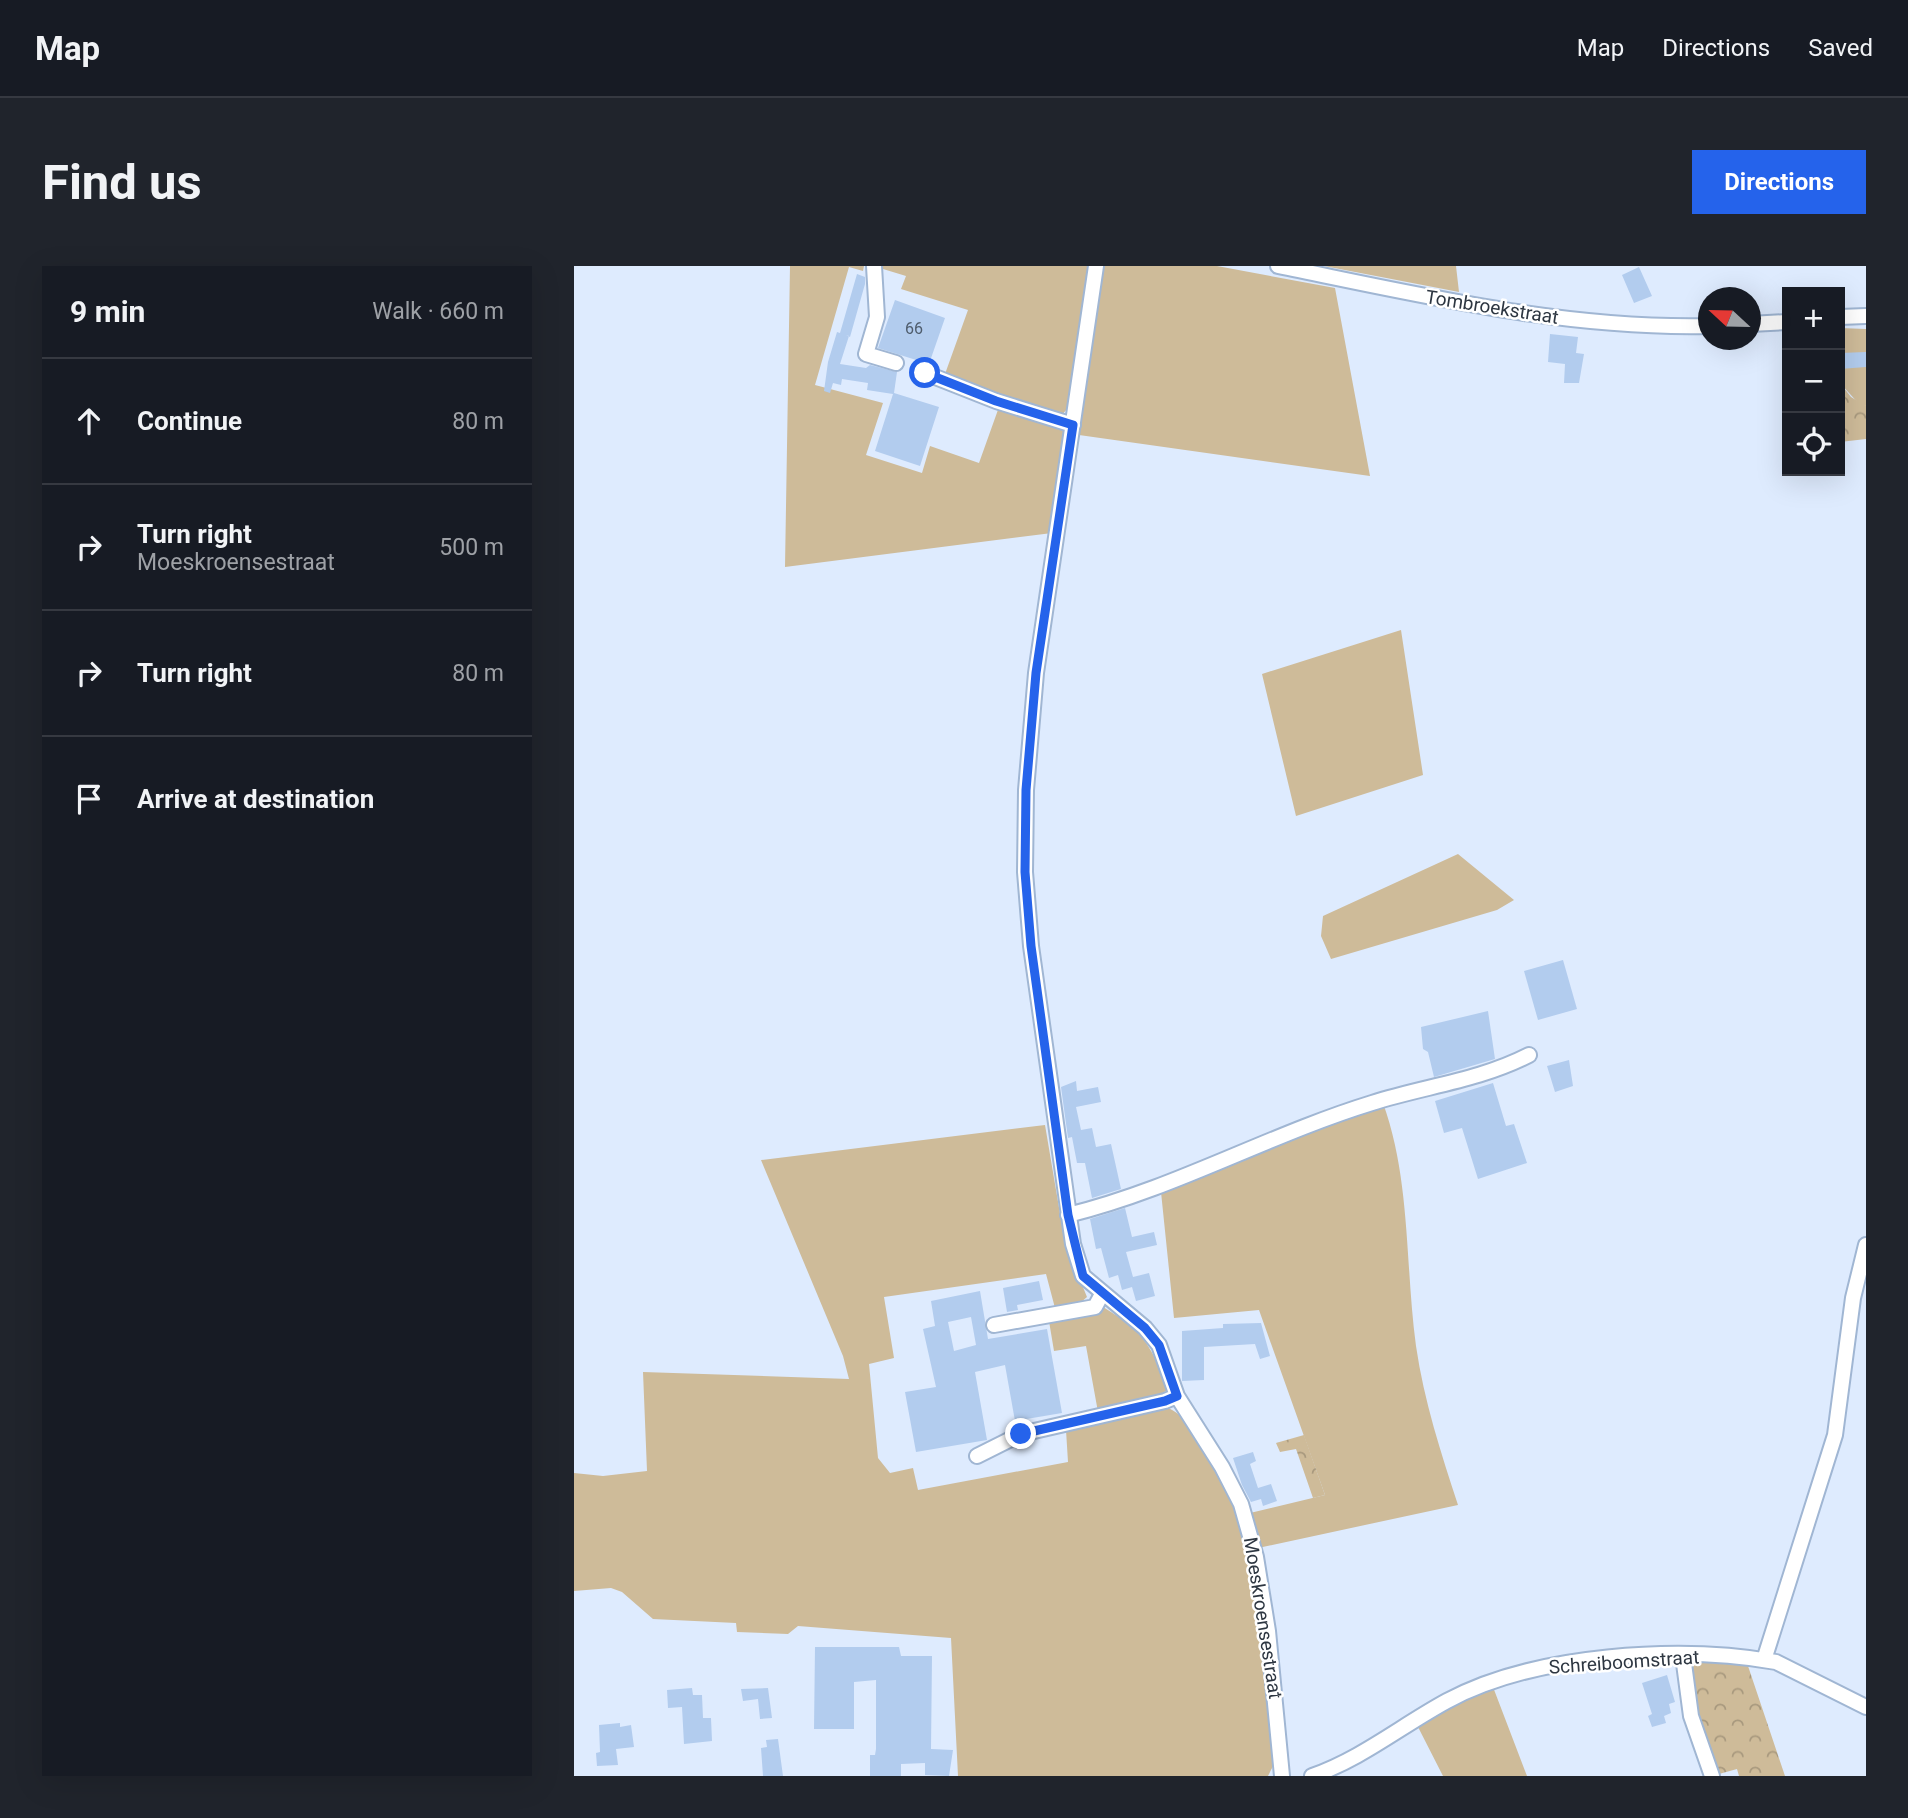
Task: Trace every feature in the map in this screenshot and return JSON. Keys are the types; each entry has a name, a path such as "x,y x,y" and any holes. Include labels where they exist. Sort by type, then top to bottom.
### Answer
{"street":[{"path":"874,266 877,317 866,354 896,363"},
{"name":"Moeskroensestraat","path":"1096,266 1036,673 1026,790 1025,872 1032,960 1068,1215 1083,1276 1145,1328 1159,1345 1177,1396 1222,1467 1241,1504 1256,1557 1276,1696 1282,1776"},
{"name":"Tombroekstraat","path":"1278,266 1541,316 1624,324 1698,326"},
{"path":"1845,317 1866,316"},
{"path":"1761,323 1782,322"},
{"path":"925,373 996,401 1073,425"},
{"path":"1068,1215 1117,1203 1171,1184 1371,1103 1494,1072 1529,1055"},
{"path":"1764,1660 1835,1435 1855,1285 1866,1245"},
{"path":"994,1325 1095,1307 1102,1294"},
{"path":"977,1456 1021,1434 1177,1396"},
{"path":"1683,1656 1691,1716 1712,1776"},
{"name":"Schreiboomstraat","path":"1312,1776 1355,1757 1447,1701 1485,1684 1556,1665 1683,1656 1734,1656 1764,1660 1776,1662 1866,1707"}],"green space":[{"path":"790,266 864,266 863,271 849,267 815,385 883,403 866,455 922,473 930,446 979,463 999,407 1064,430 1052,533 785,567"},
{"path":"883,266 1090,266 1067,409 1061,416 945,374 968,310 901,289 906,276 883,269"},
{"path":"1104,266 1217,266 1335,288 1370,476 1079,435"},
{"path":"1324,266 1456,266 1459,292"},
{"path":"1845,328 1866,329 1866,406 1860,405 1845,388"},
{"path":"1845,389 1851,397 1866,406 1866,439 1845,441"},
{"path":"1401,630 1423,775 1296,816 1262,674"},
{"path":"1458,854 1514,900 1497,910 1331,959 1321,936 1323,916"},
{"path":"1383,1103 1392,1133 1403,1193 1419,1366 1458,1505 1258,1548 1250,1513 1325,1495 1259,1310 1174,1318 1161,1192"},
{"path":"1045,1125 1065,1243 1087,1297 1080,1303 1055,1308 1046,1274 884,1297 894,1358 869,1364 878,1458 890,1473 913,1468 918,1490 1068,1462 1066,1430 1165,1407 1178,1414 1194,1433 1228,1492 1248,1542 1261,1603 1276,1760 1268,1776 958,1776 951,1638 798,1626 788,1634 737,1632 736,1623 653,1619 622,1592 611,1588 574,1591 574,1473 603,1476 647,1471 643,1372 849,1379 843,1356 761,1160"},
{"path":"1100,1305 1127,1323 1144,1340 1156,1360 1168,1390 1155,1397 1098,1412 1086,1346 1054,1351 1049,1321"},
{"path":"1304,1435 1325,1495 1313,1498 1296,1449 1280,1452 1276,1443"},
{"path":"1692,1659 1747,1663 1785,1776 1739,1776 1737,1769 1719,1774 1692,1716 1689,1666"},
{"path":"1493,1687 1527,1776 1443,1776 1417,1725 1459,1699"}],"building":[{"path":"1639,267 1652,296 1634,303 1622,275"},
{"path":"857,274 865,277 865,284 840,364 866,368 870,365 897,372 894,393 939,407 920,466 875,451 893,394 867,390 868,383 842,379 841,385 833,383 830,393 824,391 828,362 837,332 840,333"},
{"path":"895,300 945,318 929,364 878,348"},
{"path":"1550,334 1578,337 1576,353 1584,354 1579,383 1564,383 1565,364 1548,362"},
{"path":"1866,352 1866,367 1845,369 1845,353"},
{"path":"1563,960 1577,1009 1538,1020 1524,971"},
{"path":"1488,1011 1495,1059 1434,1077 1428,1052 1423,1049 1421,1027"},
{"path":"1569,1060 1573,1086 1555,1092 1547,1066"},
{"path":"1076,1081 1077,1091 1098,1087 1101,1102 1076,1107 1081,1130 1092,1128 1096,1147 1111,1144 1121,1189 1092,1198 1085,1163 1077,1163 1072,1137 1068,1138 1061,1087"},
{"path":"1493,1083 1506,1126 1514,1124 1527,1163 1478,1179 1462,1128 1444,1133 1435,1101"},
{"path":"1125,1208 1132,1237 1154,1232 1157,1245 1126,1252 1133,1277 1149,1273 1155,1296 1136,1301 1132,1287 1122,1290 1118,1275 1109,1278 1101,1248 1096,1249 1090,1219"},
{"path":"1039,1281 1043,1300 1017,1305 1018,1310 1007,1312 1003,1288"},
{"path":"980,1291 988,1339 1047,1329 1062,1413 1015,1421 1005,1365 975,1372 987,1440 916,1452 905,1392 936,1387 923,1329 935,1326 931,1301","holes":["971,1317 976,1345 954,1351 948,1322"]},
{"path":"1261,1323 1270,1356 1260,1359 1255,1344 1204,1347 1204,1380 1182,1381 1182,1331 1223,1328 1223,1324"},
{"path":"1253,1452 1256,1461 1250,1464 1258,1488 1271,1484 1277,1501 1263,1506 1261,1499 1251,1502 1233,1458"},
{"path":"815,1647 899,1647 901,1656 932,1656 931,1749 953,1750 949,1776 925,1775 925,1763 901,1764 901,1776 870,1776 870,1755 875,1755 876,1749 876,1680 854,1682 854,1729 814,1729"},
{"path":"1667,1675 1675,1702 1669,1704 1671,1713 1664,1716 1666,1723 1652,1727 1648,1716 1652,1714 1642,1683"},
{"path":"692,1688 693,1695 702,1695 703,1718 711,1718 712,1741 684,1744 682,1707 668,1708 667,1690"},
{"path":"768,1688 772,1718 760,1719 758,1699 743,1701 741,1689"},
{"path":"620,1723 620,1727 631,1725 634,1747 616,1749 618,1765 597,1766 596,1753 600,1752 599,1725"},
{"path":"778,1739 783,1776 763,1776 761,1748 767,1747 766,1740"}],"route":[{"path":"925,373 996,401 1073,425 1036,673 1026,790 1025,872 1031,946 1068,1215 1083,1276 1145,1328 1159,1345 1177,1396 1021,1434"}]}
